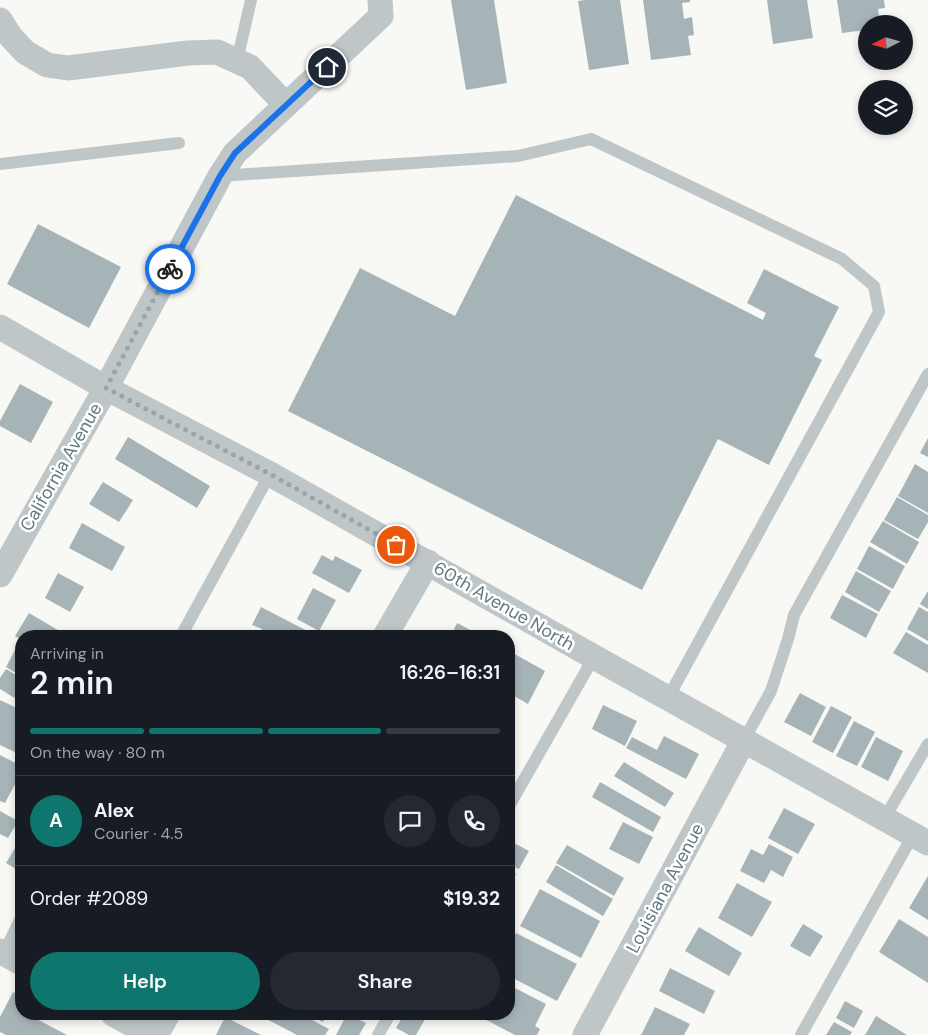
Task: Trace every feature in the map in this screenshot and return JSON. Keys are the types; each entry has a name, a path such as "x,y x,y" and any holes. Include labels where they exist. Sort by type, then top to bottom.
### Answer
{"street":[{"name":"California Avenue","path":"0,575 106,388 220,176 235,153 381,16 380,0"},
{"path":"0,20 11,37 25,52 47,65 68,68 188,53 217,52 250,67 286,105"},
{"name":"60th Avenue North","path":"0,327 106,388 270,474 921,839"},
{"path":"388,630 428,562"},
{"name":"Louisiana Avenue","path":"585,1035 744,740"},
{"path":"124,1020 151,1035"},
{"path":"156,1035 165,1020"}],"lane":[{"path":"236,61 251,0"},
{"path":"220,176 518,156 591,139 842,260 874,286 879,312 668,698"},
{"path":"0,164 179,143"},
{"path":"744,740 771,692 794,615 928,374"},
{"path":"183,630 270,474"},
{"path":"515,795 594,657"},
{"path":"884,819 928,744"},
{"path":"801,1035 921,839"},
{"path":"6,957 15,934"},
{"path":"378,1035 387,1020"}],"building":[{"path":"451,0 494,0 507,83 466,90"},
{"path":"620,0 629,64 589,70 578,1"},
{"path":"643,0 690,0 690,2 682,3 684,19 692,17 694,35 688,36 691,55 651,60"},
{"path":"767,0 807,0 813,38 773,44"},
{"path":"837,0 884,0 885,8 878,9 879,15 858,15 858,31 842,33"},
{"path":"516,195 763,320 766,313 747,303 764,269 839,307 814,356 822,360 769,465 718,439 642,590 288,411 360,268 455,316"},
{"path":"38,224 121,267 89,328 7,284"},
{"path":"20,384 53,402 31,443 0,426 0,421"},
{"path":"128,437 210,486 197,508 115,459"},
{"path":"928,438 928,457 920,453"},
{"path":"915,464 928,472 928,513 898,496"},
{"path":"103,482 133,500 119,522 89,504"},
{"path":"897,497 928,515 928,522 918,539 884,520"},
{"path":"883,521 919,542 907,564 870,542"},
{"path":"82,523 125,547 112,571 69,548"},
{"path":"869,546 905,566 893,589 857,569"},
{"path":"322,555 333,561 335,556 362,570 349,593 312,573"},
{"path":"856,571 891,591 879,612 845,592"},
{"path":"58,573 84,587 70,612 45,598"},
{"path":"313,588 336,600 320,630 297,619"},
{"path":"928,591 928,609 920,604"},
{"path":"842,595 878,614 866,638 830,618"},
{"path":"261,607 305,630 261,630 252,625"},
{"path":"919,607 928,612 928,641 907,629"},
{"path":"29,613 58,630 19,630"},
{"path":"457,623 470,630 454,630"},
{"path":"906,632 928,645 928,673 893,653"},
{"path":"15,650 15,672 6,667"},
{"path":"515,654 545,671 528,704 515,696"},
{"path":"6,669 15,674 15,698 0,689 0,678"},
{"path":"800,693 826,707 811,736 784,722"},
{"path":"0,700 15,707 15,752 0,745"},
{"path":"603,705 637,721 625,746 592,729"},
{"path":"831,706 852,717 833,753 812,742"},
{"path":"854,721 875,732 857,766 836,756"},
{"path":"664,736 699,754 686,779 626,748 632,737 657,750"},
{"path":"876,737 903,751 888,781 861,767"},
{"path":"0,755 15,763 15,784 5,803 0,801"},
{"path":"624,762 674,793 665,807 614,776"},
{"path":"600,782 661,817 653,832 592,797"},
{"path":"784,808 815,824 798,854 768,838"},
{"path":"0,811 15,819 15,826 8,838 0,834"},
{"path":"623,822 653,837 639,864 609,849"},
{"path":"515,844 529,851 519,869 515,867"},
{"path":"769,844 793,857 783,877 771,870 764,883 740,871 751,849 763,855"},
{"path":"567,845 624,878 614,896 556,863"},
{"path":"15,848 15,868 6,863"},
{"path":"556,865 613,899 603,916 546,882"},
{"path":"928,876 928,920 909,908"},
{"path":"737,883 772,902 752,937 718,918"},
{"path":"540,889 600,921 581,958 520,926"},
{"path":"899,919 928,937 928,983 879,952"},
{"path":"803,924 823,936 810,957 790,946"},
{"path":"699,927 742,953 729,976 685,951"},
{"path":"516,933 577,964 557,1001 515,979"},
{"path":"670,968 715,991 704,1014 659,991"},
{"path":"515,988 546,1004 535,1026 540,1029 537,1035 515,1035 486,1020 515,1020"},
{"path":"13,992 15,993 15,1020 38,1020 67,1035 6,1035 0,1032 0,1017"},
{"path":"845,1001 863,1011 854,1028 836,1018"},
{"path":"655,1007 690,1024 684,1035 641,1035"},
{"path":"876,1016 907,1035 865,1035"},
{"path":"224,1020 231,1020 261,1035 216,1035"},
{"path":"268,1020 312,1020 329,1029 325,1035 297,1035"},
{"path":"344,1020 360,1020 366,1023 359,1035 336,1035"},
{"path":"401,1020 425,1020 416,1035 409,1035 396,1028"},
{"path":"834,1022 852,1032 850,1035 826,1035"}],"way so far":[{"path":"170,269 106,388 270,474 396,545"}],"route":[{"path":"170,269 220,176 235,153 327,67"}]}
